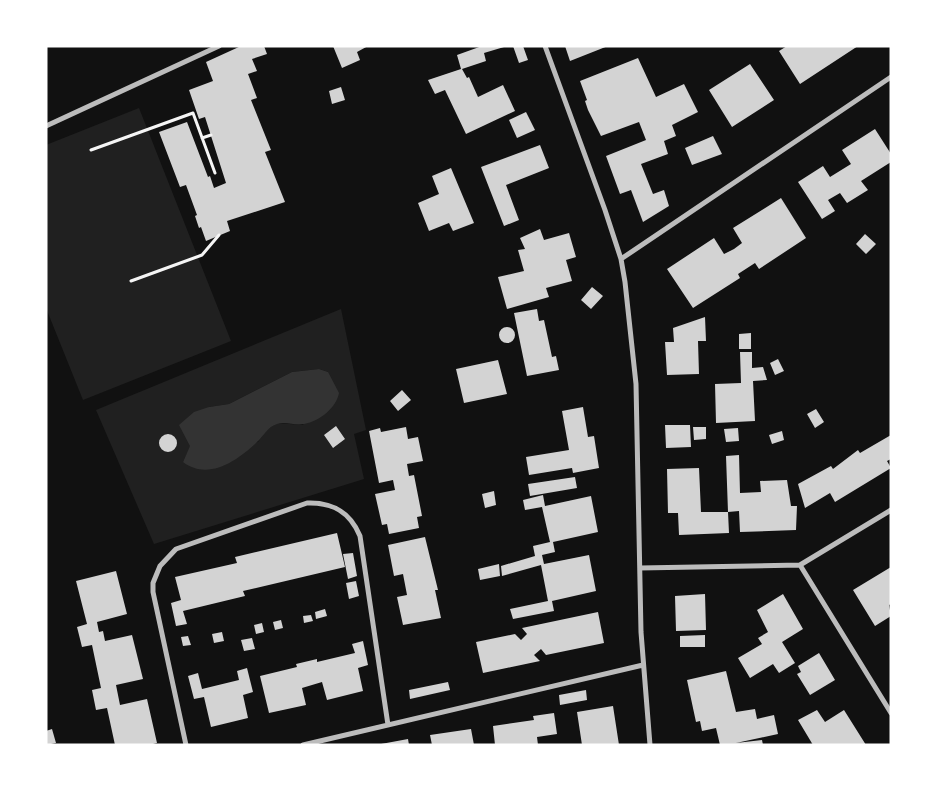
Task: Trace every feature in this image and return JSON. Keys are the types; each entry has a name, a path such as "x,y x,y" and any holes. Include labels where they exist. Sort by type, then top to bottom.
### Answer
{"street":[{"path":"46,126 219,46"},
{"path":"545,46 578,133 621,259 631,325 636,384 642,665 650,745"},
{"path":"621,259 891,77"},
{"path":"186,745 152,592 156,573 166,557 187,544 307,503 328,504 339,509 356,525 360,536 388,725"},
{"path":"640,568 800,566 891,510"},
{"path":"800,566 891,713"},
{"path":"303,745 642,665"}],"path":[{"path":"91,150 193,113 215,173"},
{"path":"202,138 211,135"},
{"path":"131,281 202,255 219,236"}],"shaded area":[{"path":"139,108 231,341 83,400 46,308 46,145"},
{"path":"341,309 366,430 354,434 364,479 154,544 96,410","holes":["319,369 328,372 303,425 277,423 266,430 258,442 183,462 209,407 229,404 292,372"]},
{"path":"319,369 328,372 339,393 335,404 321,417 304,424 280,423 274,425 241,456 222,466 202,470 183,462 190,446 179,425 194,412 209,407 229,404 292,372"}],"building":[{"path":"241,46 264,46 267,54 252,59 257,71 248,74 257,98 251,100 271,150 265,152 285,202 227,221 230,231 206,241 201,227 199,228 195,216 197,215 186,185 180,187 159,132 187,122 214,188 226,183 205,117 199,119 189,90 213,81 206,62"},
{"path":"333,46 368,46 357,52 360,60 342,68"},
{"path":"482,46 504,47 484,53 486,61 462,69 467,78 469,77 478,97 503,85 515,111 466,134 445,90 435,94 428,80 461,69 457,55"},
{"path":"513,46 523,46 528,60 519,63"},
{"path":"565,46 608,46 570,61"},
{"path":"787,46 858,46 800,84 779,51"},
{"path":"638,58 656,97 684,84 698,112 672,125 676,136 664,141 668,154 641,164 653,194 664,190 669,206 643,222 631,190 620,194 606,156 646,140 639,122 601,136 588,110 585,101 587,100 580,81"},
{"path":"750,64 774,100 732,127 709,90"},
{"path":"341,87 345,100 332,104 329,91"},
{"path":"526,112 535,130 517,138 509,120"},
{"path":"875,129 891,154 891,162 861,181 868,190 847,203 840,193 828,200 835,211 822,219 798,182 823,166 830,177 851,164 842,150"},
{"path":"713,136 722,154 692,165 685,148"},
{"path":"540,145 549,168 506,185 519,220 504,226 481,167"},
{"path":"451,168 474,223 453,231 449,223 429,231 418,203 439,194 432,176"},
{"path":"781,198 806,238 759,269 755,263 738,274 740,278 693,308 667,269 714,238 724,254 734,249 742,243 733,228"},
{"path":"540,229 544,240 569,233 576,257 566,260 572,281 546,288 549,297 507,309 498,277 524,271 518,250 525,249 520,238"},
{"path":"865,234 876,244 866,254 856,244"},
{"path":"592,287 603,296 591,309 581,300"},
{"path":"537,309 539,321 544,320 552,357 556,356 559,370 527,376 514,313"},
{"path":"705,317 706,341 698,341 699,374 667,375 665,342 674,342 673,328"},
{"path":"504,327 510,327 515,332 513,341 504,343 499,338 499,332"},
{"path":"751,333 751,349 739,349 739,334"},
{"path":"740,352 752,352 752,368 763,367 767,380 753,381 755,421 716,423 715,384 741,383"},
{"path":"778,359 784,371 775,375 770,363"},
{"path":"498,360 507,394 464,403 456,369"},
{"path":"402,390 411,400 398,411 390,401"},
{"path":"583,407 588,437 594,436 599,468 573,473 572,468 529,475 526,457 569,450 562,411"},
{"path":"816,409 824,422 815,428 807,414"},
{"path":"665,425 690,425 691,447 666,448"},
{"path":"336,426 345,439 333,448 324,435"},
{"path":"406,427 408,439 418,437 423,461 407,464 409,476 414,475 422,516 417,517 419,528 389,534 387,524 382,525 375,494 395,490 393,480 379,483 369,431 380,428 381,432"},
{"path":"693,427 706,427 706,439 694,440"},
{"path":"738,428 739,441 726,442 724,429"},
{"path":"782,431 784,440 772,444 769,435"},
{"path":"168,434 174,437 177,443 174,449 168,452 162,449 159,443 162,437"},
{"path":"891,435 891,459 887,461 891,468 835,502 830,493 805,508 798,484 831,466 833,469 858,450 860,453"},
{"path":"739,455 740,493 761,492 760,481 787,480 791,506 797,506 796,530 740,532 739,511 728,512 726,456"},
{"path":"699,468 701,512 728,512 729,533 679,535 678,513 668,513 667,469"},
{"path":"575,477 577,488 530,496 528,484"},
{"path":"494,491 496,505 485,508 482,494"},
{"path":"543,495 545,506 591,496 598,532 553,542 555,552 542,555 544,564 589,555 596,591 552,601 554,611 513,619 510,609 548,601 541,565 502,576 501,566 535,556 533,546 550,542 542,507 525,510 523,500"},
{"path":"337,533 345,567 243,591 245,596 183,611 187,624 176,626 171,603 181,600 175,577 237,563 235,557"},
{"path":"425,537 438,590 435,590 441,618 403,625 397,597 407,595 403,574 394,576 388,545"},
{"path":"353,553 357,576 348,579 343,554"},
{"path":"499,564 500,576 480,580 478,569"},
{"path":"891,567 891,604 889,605 891,616 875,626 853,590"},
{"path":"116,571 127,614 97,622 99,632 103,631 105,641 132,635 143,679 116,685 120,705 147,699 157,743 149,745 115,745 107,708 96,710 92,690 101,688 92,645 82,647 77,627 87,624 76,581"},
{"path":"356,581 359,596 349,599 346,583"},
{"path":"705,594 706,630 676,631 675,596"},
{"path":"783,594 803,629 782,642 795,663 779,673 773,664 750,678 738,658 762,644 758,638 768,632 757,610"},
{"path":"325,609 327,616 316,619 315,612"},
{"path":"598,612 604,643 546,655 541,649 534,655 540,661 483,673 476,642 515,634 521,640 527,634 522,628"},
{"path":"311,615 313,621 304,623 303,616"},
{"path":"281,620 283,628 275,630 273,622"},
{"path":"262,623 264,632 256,634 254,625"},
{"path":"222,632 224,641 214,643 212,634"},
{"path":"705,635 705,647 680,647 680,636"},
{"path":"188,636 191,645 183,646 181,637"},
{"path":"252,638 255,649 244,651 241,640"},
{"path":"363,641 368,665 358,668 363,691 327,700 322,682 302,688 306,705 269,713 260,676 297,667 296,664 317,659 317,662 355,653 352,644"},
{"path":"819,653 835,680 810,695 797,674 801,672 798,666"},
{"path":"247,668 253,692 243,695 248,718 211,727 204,697 194,699 188,676 198,673 202,689 239,680 237,671"},
{"path":"726,671 736,712 755,709 757,719 774,715 778,734 736,743 762,740 763,745 720,745 716,728 702,731 700,721 696,722 687,680"},
{"path":"448,682 450,690 410,699 409,690"},
{"path":"586,690 587,700 560,705 559,695"},
{"path":"613,706 619,745 582,745 577,712"},
{"path":"817,710 825,722 844,710 866,745 813,745 798,720"},
{"path":"554,713 557,734 537,737 538,745 495,745 493,726 534,720 533,716"},
{"path":"52,729 56,743 46,745 46,731"},
{"path":"471,729 474,745 432,745 430,735"},
{"path":"408,739 409,745 381,745 381,744"}]}
